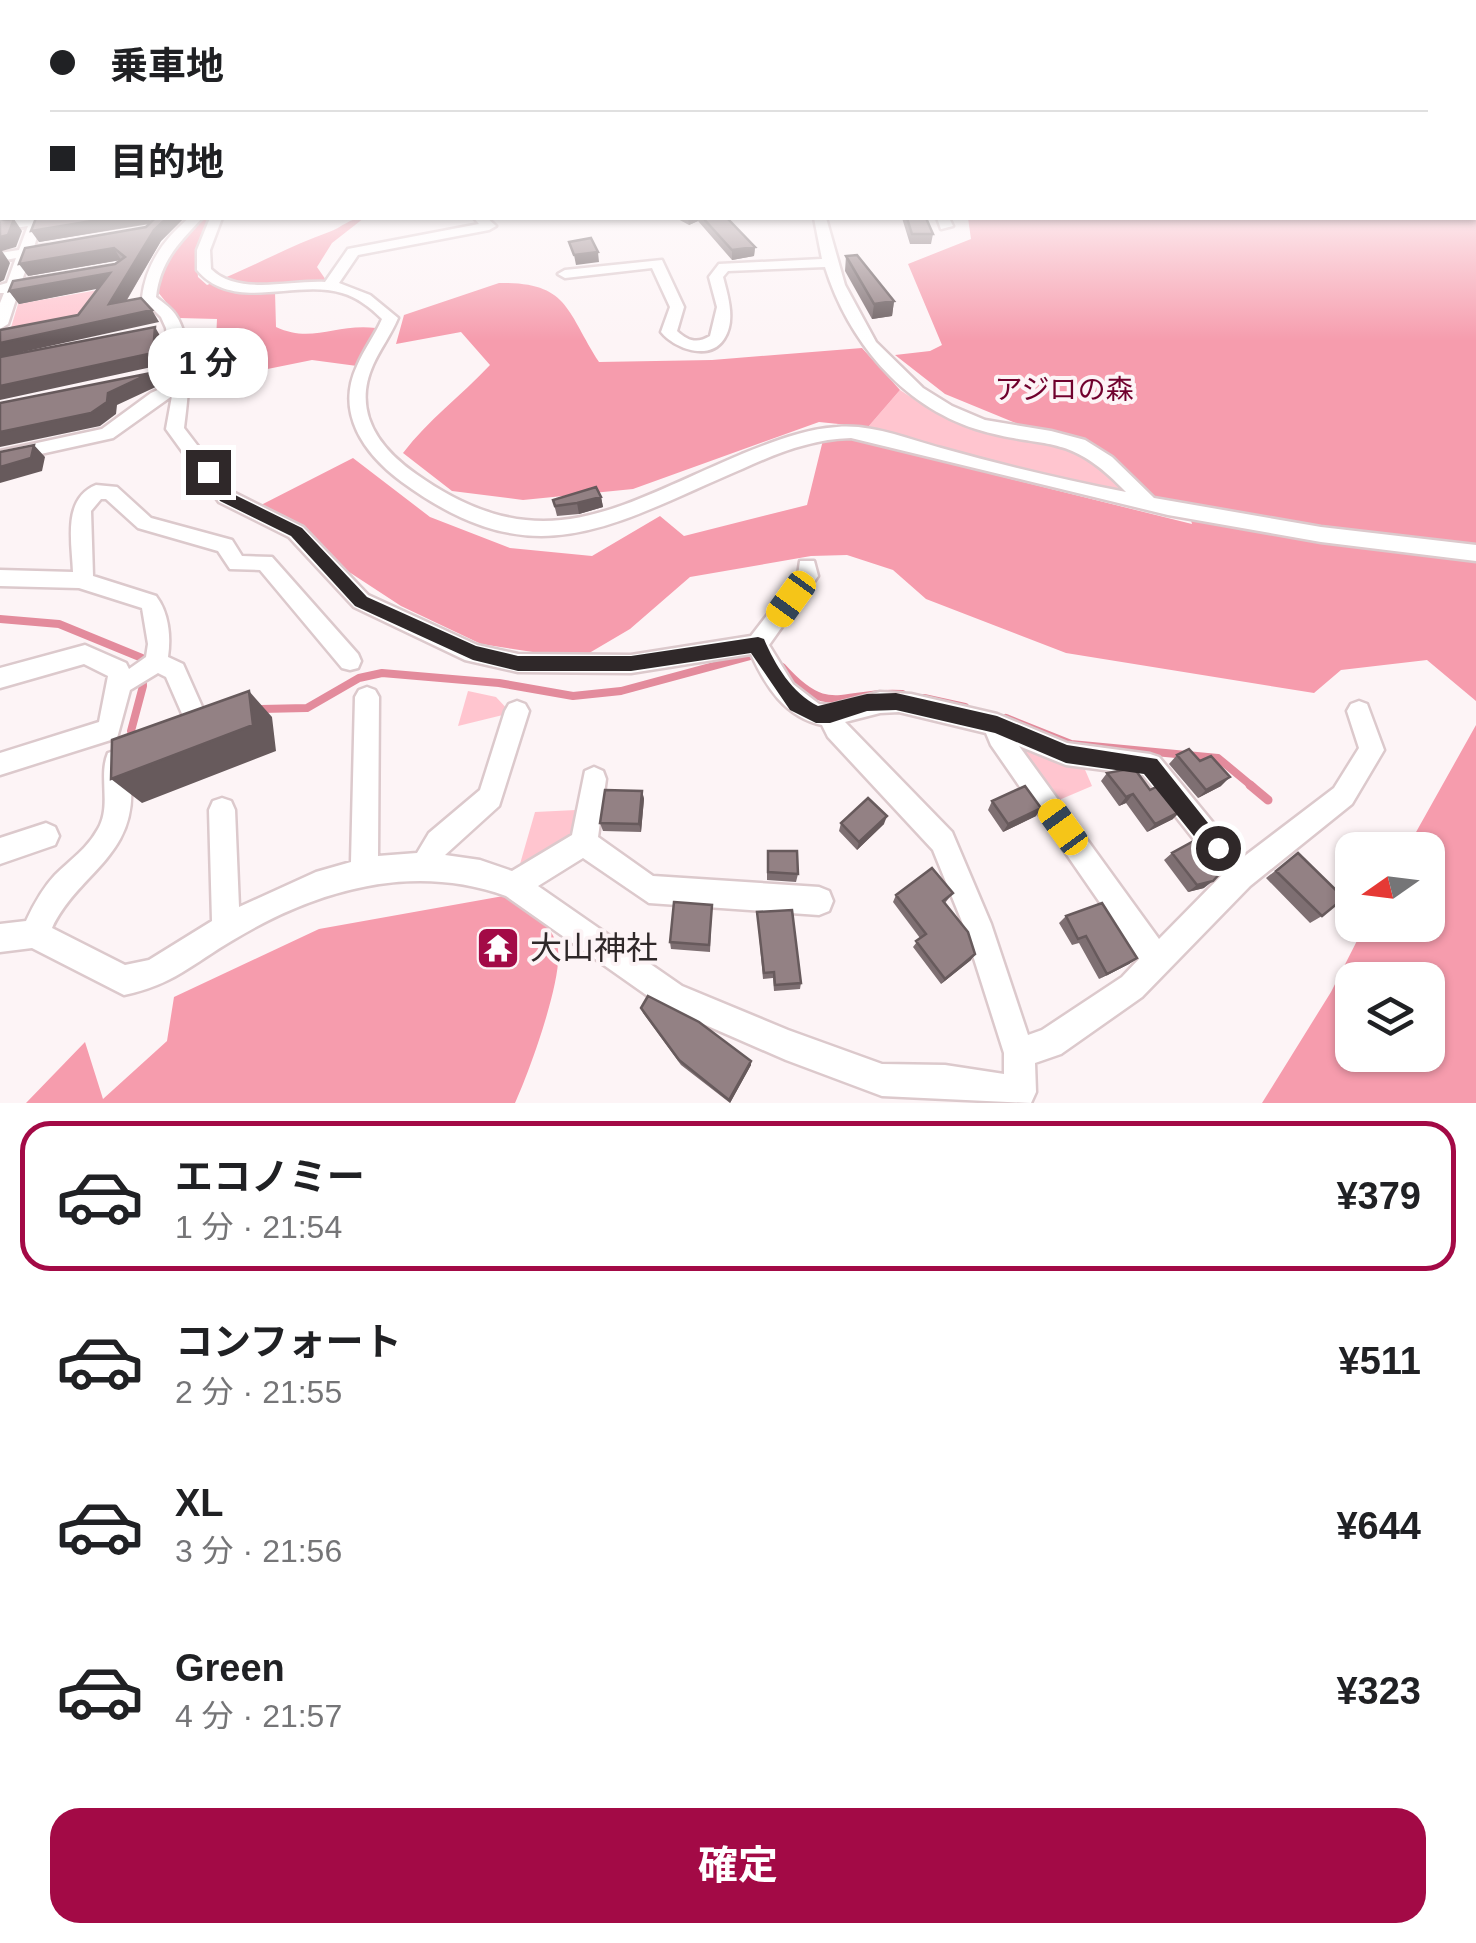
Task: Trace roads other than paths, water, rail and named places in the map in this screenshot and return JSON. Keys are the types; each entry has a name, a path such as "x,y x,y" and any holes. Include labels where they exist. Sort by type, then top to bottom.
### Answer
{"street":[{"path":"0,324 7,288 29,237"},
{"path":"179,237 156,263 149,298 168,315 165,330 173,377 175,429 226,497 296,532 361,602 473,653 518,663 631,664 758,644 808,576 807,567"},
{"path":"208,237 200,258 201,270 210,280 234,287 330,286 366,299 390,318 362,371 354,403 359,424 372,446 396,470 437,497 516,530 549,534 596,526 703,476 813,434 840,430 865,433 1031,480 1270,529 1476,553"},
{"path":"330,286 352,252 429,237"},
{"path":"823,237 828,264 877,357 928,401 981,424 1090,450 1149,504"},
{"path":"0,257 66,246"},
{"path":"565,274 657,263 677,307 669,332 678,343 692,347 717,338 724,307 716,277 724,267 828,264"},
{"path":"7,288 54,280"},
{"path":"0,457 107,434 157,397 173,377"},
{"path":"79,580 83,577 81,510 96,492 110,492 145,523 225,546 237,564 265,562 350,661"},
{"path":"0,578 79,580 149,602 154,609 159,644 109,730"},
{"path":"758,644 762,659 796,704 816,714 830,715 867,702 896,702 997,725 1066,754 1150,766 1240,876"},
{"path":"0,678 85,654 118,670 175,671 191,709"},
{"path":"364,870 367,697"},
{"path":"424,866 438,842 490,796 517,711"},
{"path":"1019,1053 1066,1032 1132,987 1240,876 1344,796 1372,750 1360,711"},
{"path":"0,938 34,934 124,980 154,974 226,928 316,886 364,870 424,866 480,873 514,885 672,996 786,1045 882,1080 945,1082 1021,1098 1019,1053 943,841 836,729 830,715"},
{"path":"997,725 998,737 1148,948 1160,958"},
{"path":"0,764 109,730 117,733 119,818 110,841 93,863 57,888 34,934"},
{"path":"584,843 594,779"},
{"path":"222,810 226,928"},
{"path":"0,851 46,836"},
{"path":"514,885 584,843"},
{"path":"584,843 650,889 819,901"}],"waterway":[{"path":"0,619 59,624 142,658 143,686 131,731 136,740"},
{"path":"261,709 307,708 359,678 382,673 499,683 573,696 621,691 758,654"},
{"path":"782,667 798,684 825,698 902,694"},
{"path":"924,698 965,707"},
{"path":"1006,718 1071,744 1218,758 1253,787"},
{"path":"1250,785 1268,800"}],"place":[{"name":"大山神社","path":"498,948"}],"park label":[{"name":"アジロの森","path":"1064,389"}]}
